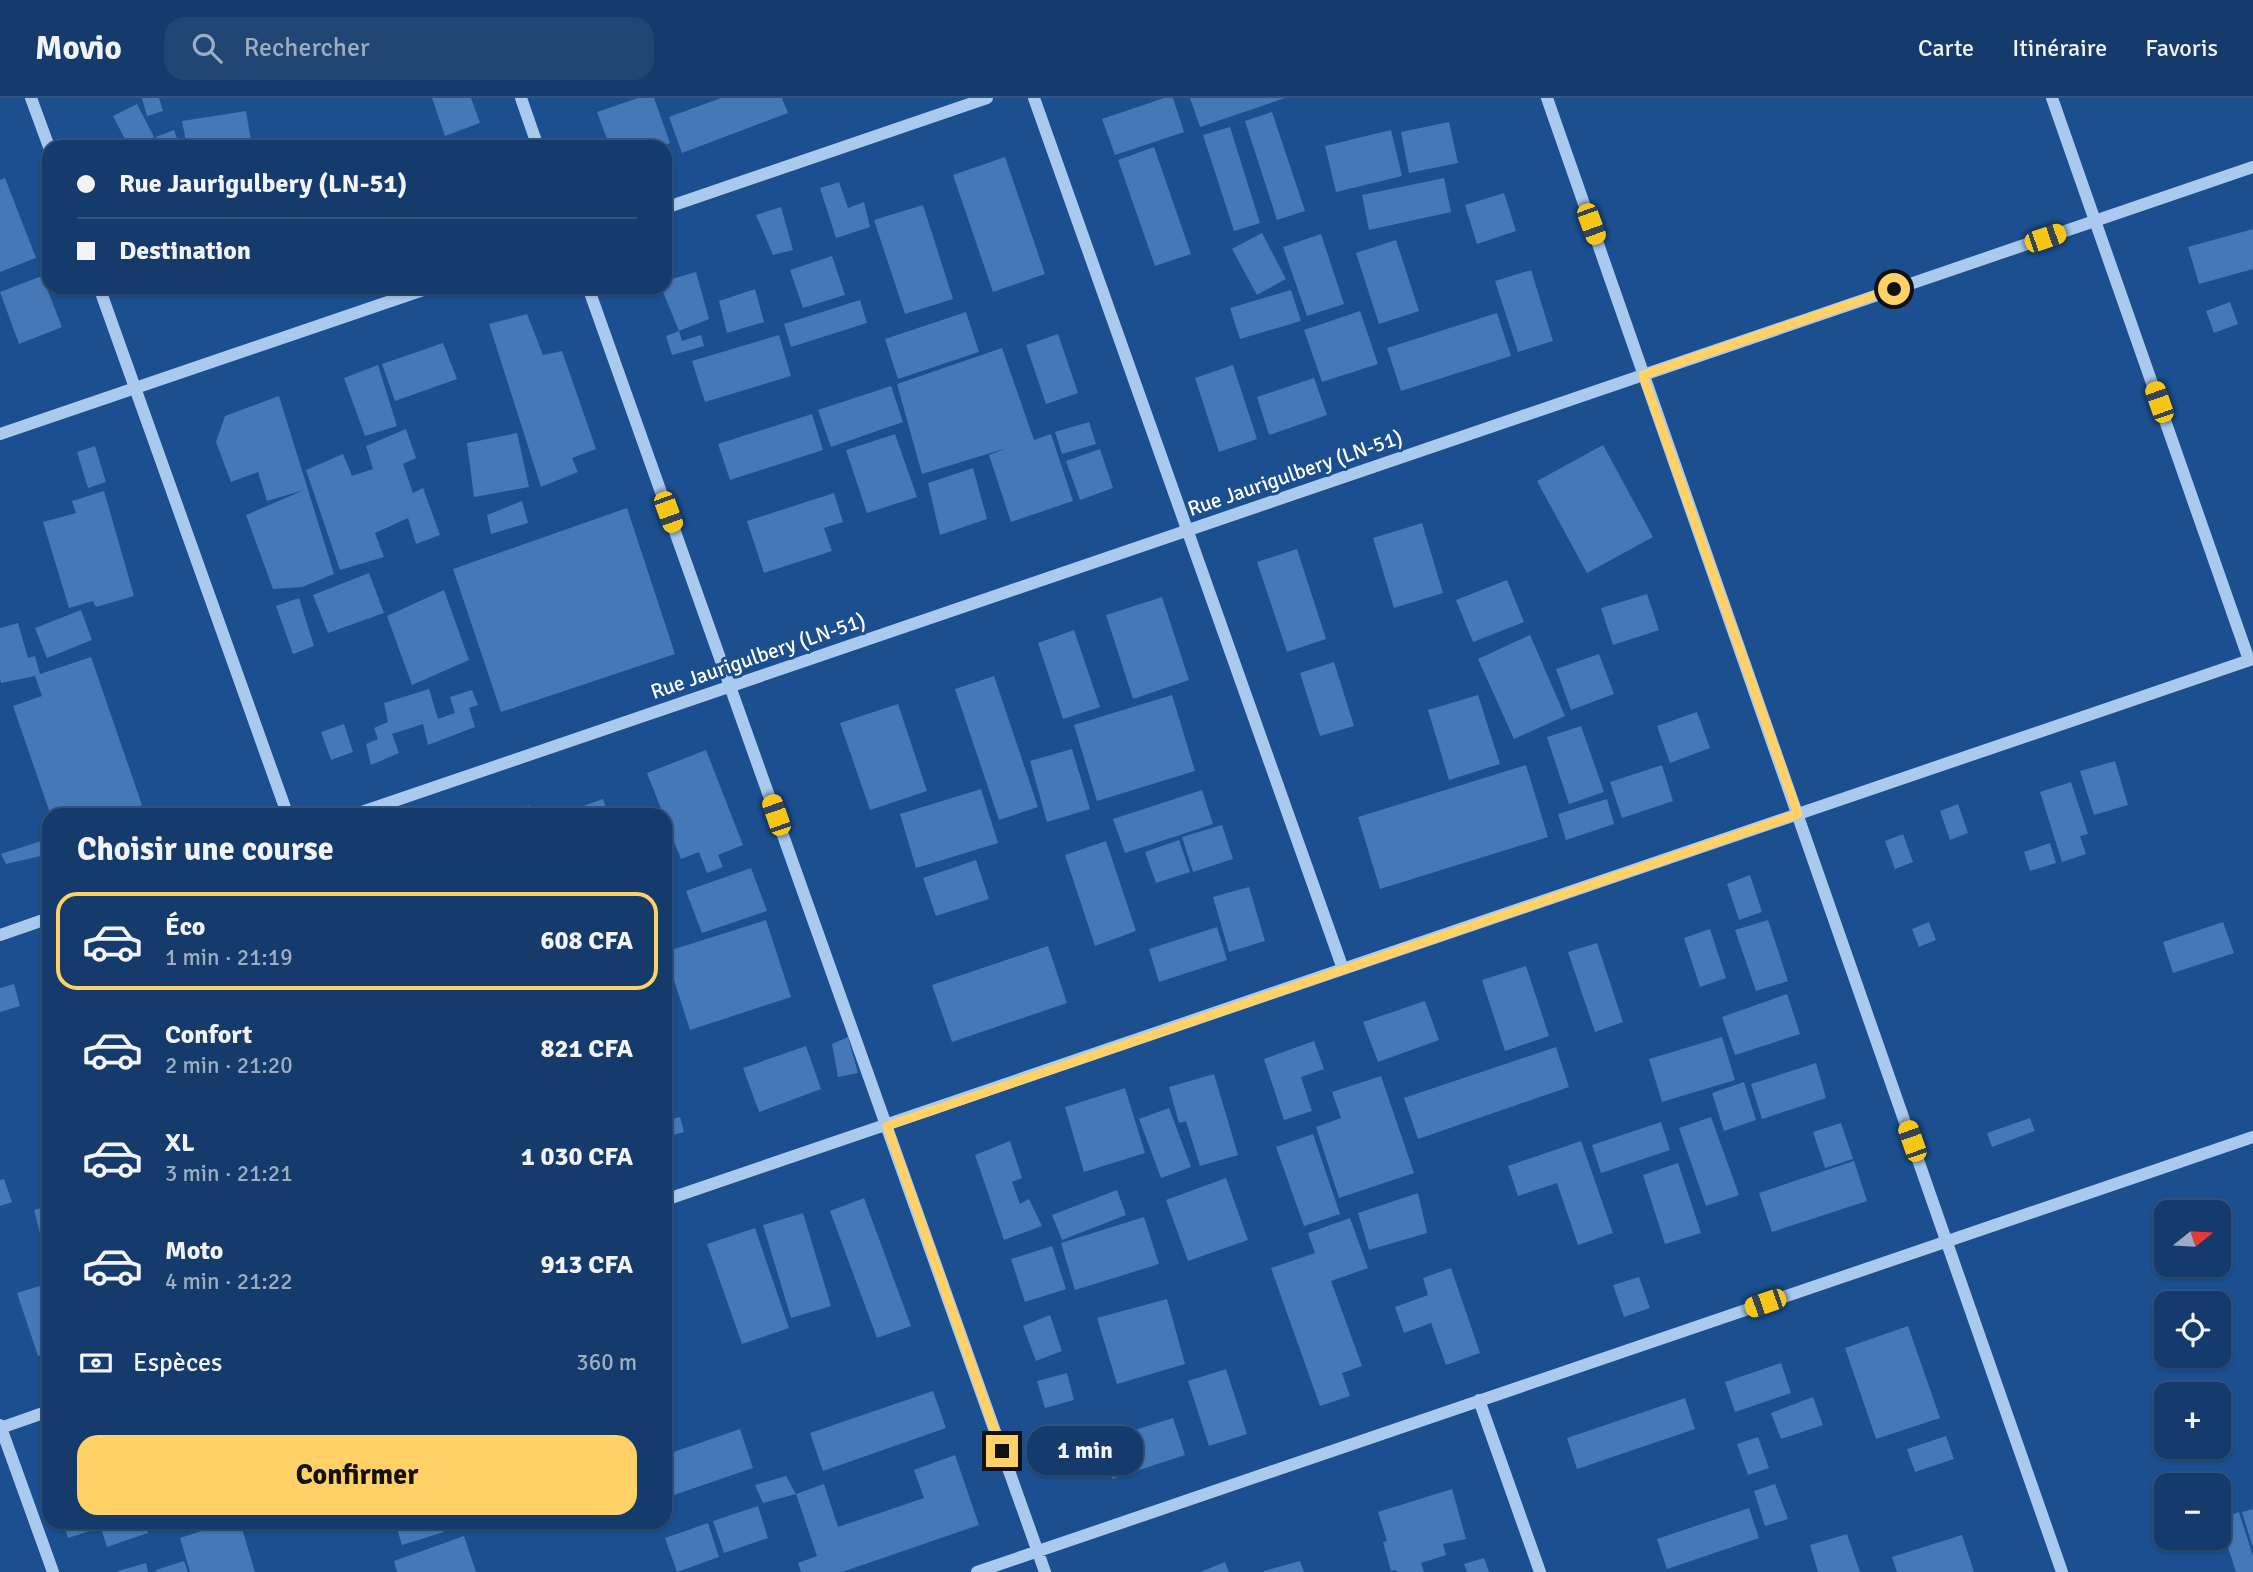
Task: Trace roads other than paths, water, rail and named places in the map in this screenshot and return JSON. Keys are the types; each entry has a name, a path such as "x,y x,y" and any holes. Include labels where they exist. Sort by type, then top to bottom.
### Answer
{"street":[{"path":"31,98 46,140"},
{"path":"521,98 536,140"},
{"path":"672,206 986,98"},
{"path":"1034,98 1343,969"},
{"path":"1547,98 2063,1572"},
{"path":"672,1197 887,1126 2251,660 2052,98"},
{"name":"Rue Jaurigulbery (LN-51)","path":"373,808 2253,167"},
{"path":"101,294 285,808"},
{"path":"0,434 411,294"},
{"path":"590,294 1045,1572"},
{"path":"0,935 42,920"},
{"path":"977,1572 2253,1137"},
{"path":"1479,1400 1540,1572"},
{"path":"42,1413 0,1427 53,1572"}]}
